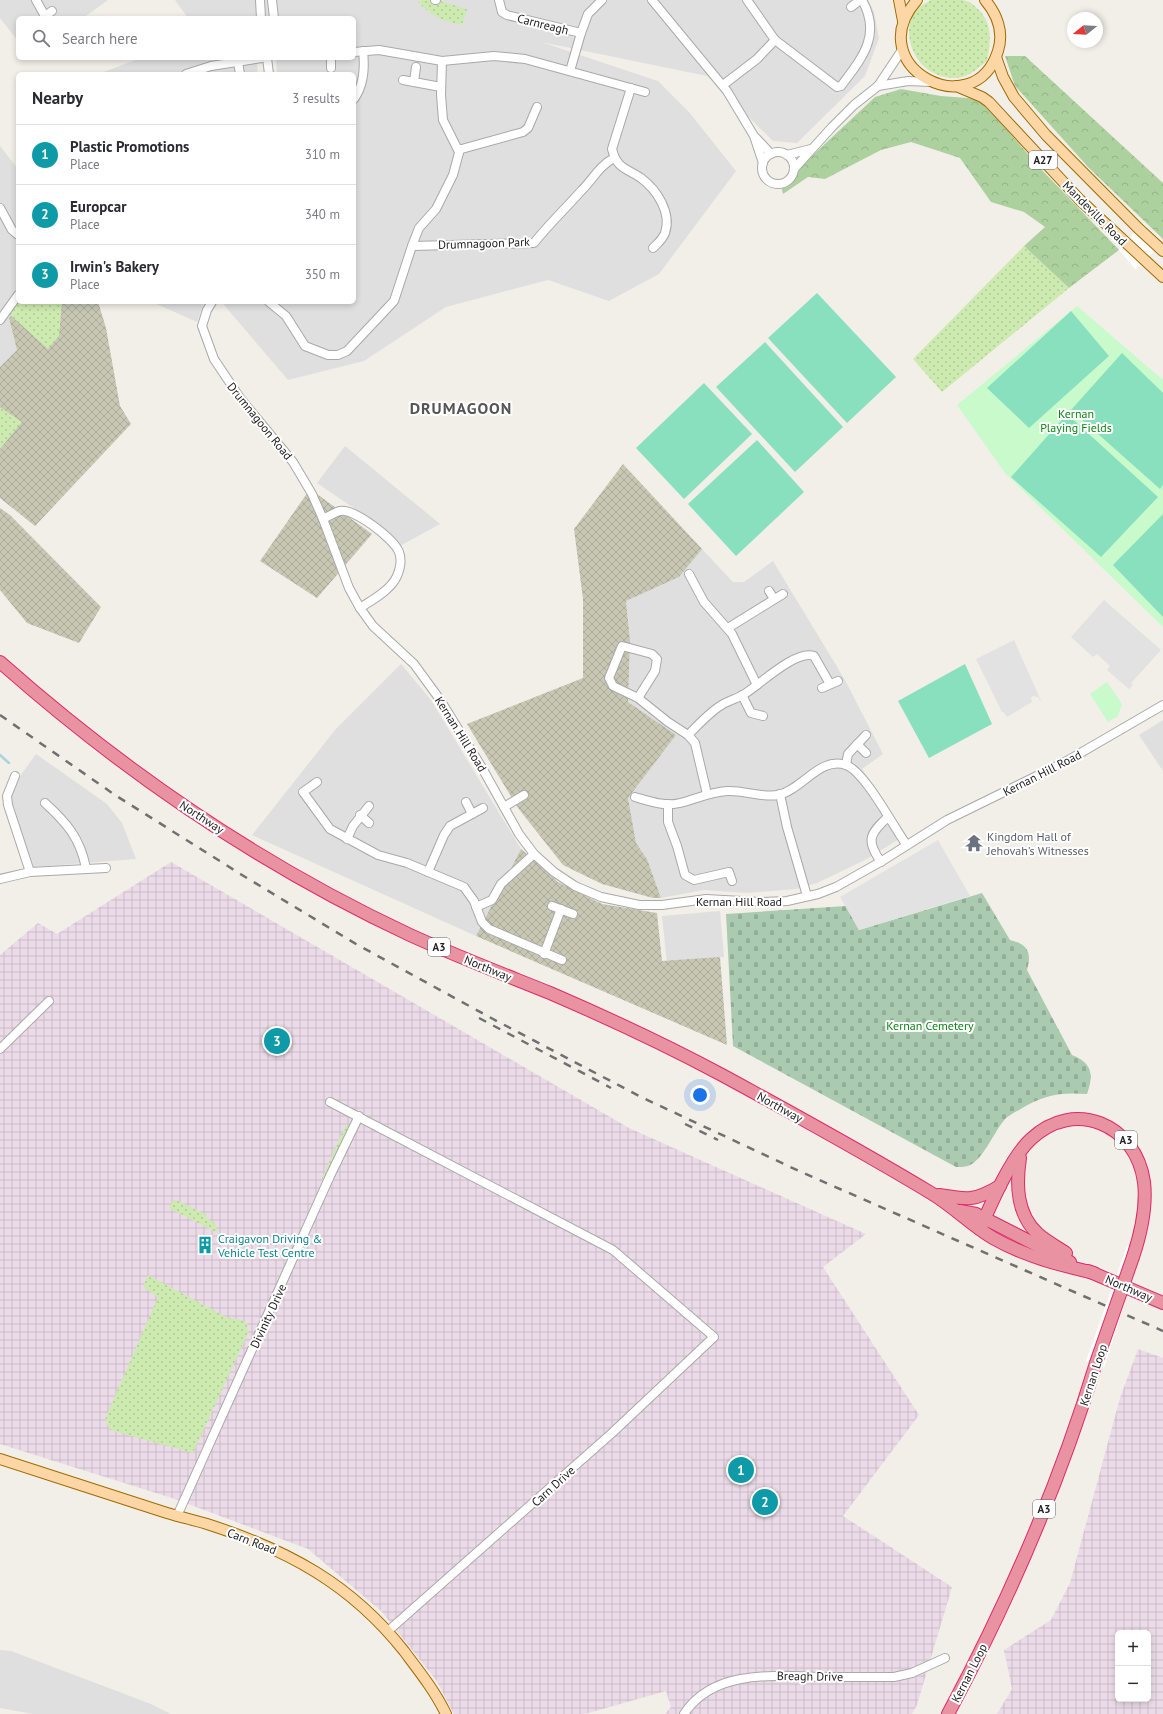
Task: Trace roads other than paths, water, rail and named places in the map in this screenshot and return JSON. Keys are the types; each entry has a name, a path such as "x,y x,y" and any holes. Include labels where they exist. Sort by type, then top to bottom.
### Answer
{"highway":[{"name":"Northway","path":"0,662 61,715 123,763 174,799 274,863 409,934 553,995 694,1060 774,1103 934,1194 959,1211 976,1214 982,1224 1068,1267 1094,1273"},
{"name":"Kernan Loop","path":"948,1714 981,1650 1033,1539 1060,1471 1141,1233 1144,1205 1144,1181 1137,1159 1129,1143 1117,1132 1104,1124 1087,1119 1071,1118 1055,1123 1040,1131 1021,1151"},
{"name":"A3","path":"982,1224 1000,1186 1021,1151"},
{"name":"A3","path":"1021,1151 1016,1179 1017,1194 1029,1223 1037,1233 1094,1273"},
{"path":"934,1194 972,1199 1000,1186"},
{"name":"Northway","path":"982,1224 1163,1303"}],"main road":[{"name":"A27","path":"899,0 903,21 901,36 902,50 913,69 931,82 943,86 956,86 969,83 980,77 990,68 996,57 1000,47 998,21 993,10 985,0"},
{"name":"A27","path":"903,21 909,9 917,0"},
{"name":"Mandeville Road","path":"996,57 1003,77 1014,97 1023,108 1072,162 1138,228 1162,249"},
{"name":"Mandeville Road","path":"956,86 982,97 989,102 1080,200 1163,277"},
{"name":"Carn Road","path":"0,1459 177,1516 207,1524 274,1549 306,1566 348,1592 388,1631 418,1669 446,1714"}],"street":[{"path":"36,0 44,16"},
{"path":"260,0 261,16"},
{"path":"272,0 274,16"},
{"name":"Carnreagh","path":"499,0 502,12 507,15 581,33 588,14 602,0"},
{"path":"652,0 722,85 754,136 771,154"},
{"path":"747,0 775,40 837,87 841,86 860,60 868,45 870,29 868,11 861,0 850,6"},
{"path":"46,16 52,11"},
{"path":"570,71 581,33"},
{"path":"722,85 757,59 775,40"},
{"path":"356,52 379,50 442,61 494,56 525,59 645,92"},
{"path":"754,136 763,163 763,173 766,178 775,183 785,182 789,179 794,169 811,149 854,104 878,86 902,50"},
{"path":"356,95 361,85 365,66 363,51"},
{"path":"192,72 211,66 250,60"},
{"path":"267,60 269,72"},
{"path":"331,60 331,68"},
{"path":"442,61 441,87 443,120 458,150 523,132 528,128 536,107"},
{"path":"238,62 240,72"},
{"path":"414,82 416,68"},
{"path":"403,80 441,87"},
{"path":"878,86 908,81 931,82"},
{"path":"631,88 612,149 614,158 621,167 640,178 655,190 663,206 667,221 664,235 653,248"},
{"path":"271,304 286,316 305,346 328,355 338,355 347,351 394,301 419,228 436,209 453,175 460,149"},
{"path":"787,155 811,149"},
{"path":"763,163 771,154 780,152 787,155 793,164 794,169"},
{"name":"Drumnagoon Park","path":"412,246 534,243 552,220 583,190 603,164 614,158"},
{"path":"1,213 12,230 16,233"},
{"path":"0,320 16,298"},
{"name":"Drumnagoon Road","path":"211,304 207,310 202,326 214,359 225,378 240,398 293,462 312,494 331,539"},
{"path":"323,519 341,511 350,512 390,539 399,551 401,562 397,577 385,590 360,608"},
{"name":"Kernan Hill Road","path":"331,539 349,588 360,608 373,626 414,664 432,689 477,759 519,834 534,854 554,872 575,886 601,897 639,905 662,905 706,899 774,901 808,896 836,887 881,862 906,844 947,820 1065,762 1163,705"},
{"path":"689,574 704,602 728,628 758,685"},
{"path":"728,628 771,595 783,594"},
{"path":"638,698 655,671 657,659 652,654 622,646 609,678 613,686 638,698 668,722 688,735 695,743 707,794"},
{"path":"688,735 721,705 742,695 786,664 801,656 814,656 834,682 822,688"},
{"path":"742,695 751,713 765,715"},
{"path":"846,765 848,754 866,735"},
{"path":"858,744 866,752"},
{"path":"635,798 668,804 678,804 707,794 728,791 769,796 780,794 829,764 846,765 858,773 906,844"},
{"path":"16,776 7,796 8,805 30,872"},
{"path":"318,782 303,792 330,829 378,855 428,872 464,887 476,907 482,922 489,929 544,954 562,960"},
{"path":"780,794 787,827 808,896"},
{"path":"504,807 524,795"},
{"path":"466,802 472,814"},
{"path":"45,803 67,823 79,842 86,868"},
{"path":"668,804 668,822 677,846 685,875 694,880 729,872 732,881"},
{"path":"347,839 360,815 370,806"},
{"path":"428,872 444,835 450,826 483,808"},
{"path":"360,815 369,823"},
{"path":"881,862 872,850 872,835 878,826 888,817"},
{"path":"476,907 492,900 502,884 534,854"},
{"path":"0,879 30,872 106,868"},
{"path":"552,906 573,914"},
{"path":"544,954 561,909"},
{"path":"0,1049 49,1001"},
{"path":"330,1102 359,1116"},
{"name":"Carn Drive","path":"359,1116 613,1250 714,1337 612,1433 388,1631"},
{"name":"Divinity Drive","path":"177,1516 330,1176 359,1116"},
{"name":"Breagh Drive","path":"684,1714 690,1706 706,1692 735,1680 766,1676 894,1677 912,1673 945,1658"}],"waterway":[{"path":"0,755 9,763"}],"railway":[{"path":"0,715 115,795 242,875 356,944 493,1019 641,1097 799,1171 1163,1331"},
{"path":"479,1018 611,1088"},
{"path":"685,1124 718,1140"}],"place":[{"name":"Kingdom Hall of Jehovah's Witnesses","path":"974,843"},
{"name":"Irwin's Bakery","path":"277,1041"},
{"name":"Craigavon Driving & Vehicle Test Centre","path":"205,1245"},
{"name":"Plastic Promotions","path":"741,1470"},
{"name":"Europcar","path":"765,1502"}],"district":[{"name":"DRUMAGOON","path":"461,408"}],"park label":[{"name":"Kernan Playing Fields","path":"1076,420"},
{"name":"Kernan Cemetery","path":"930,1025"}]}
